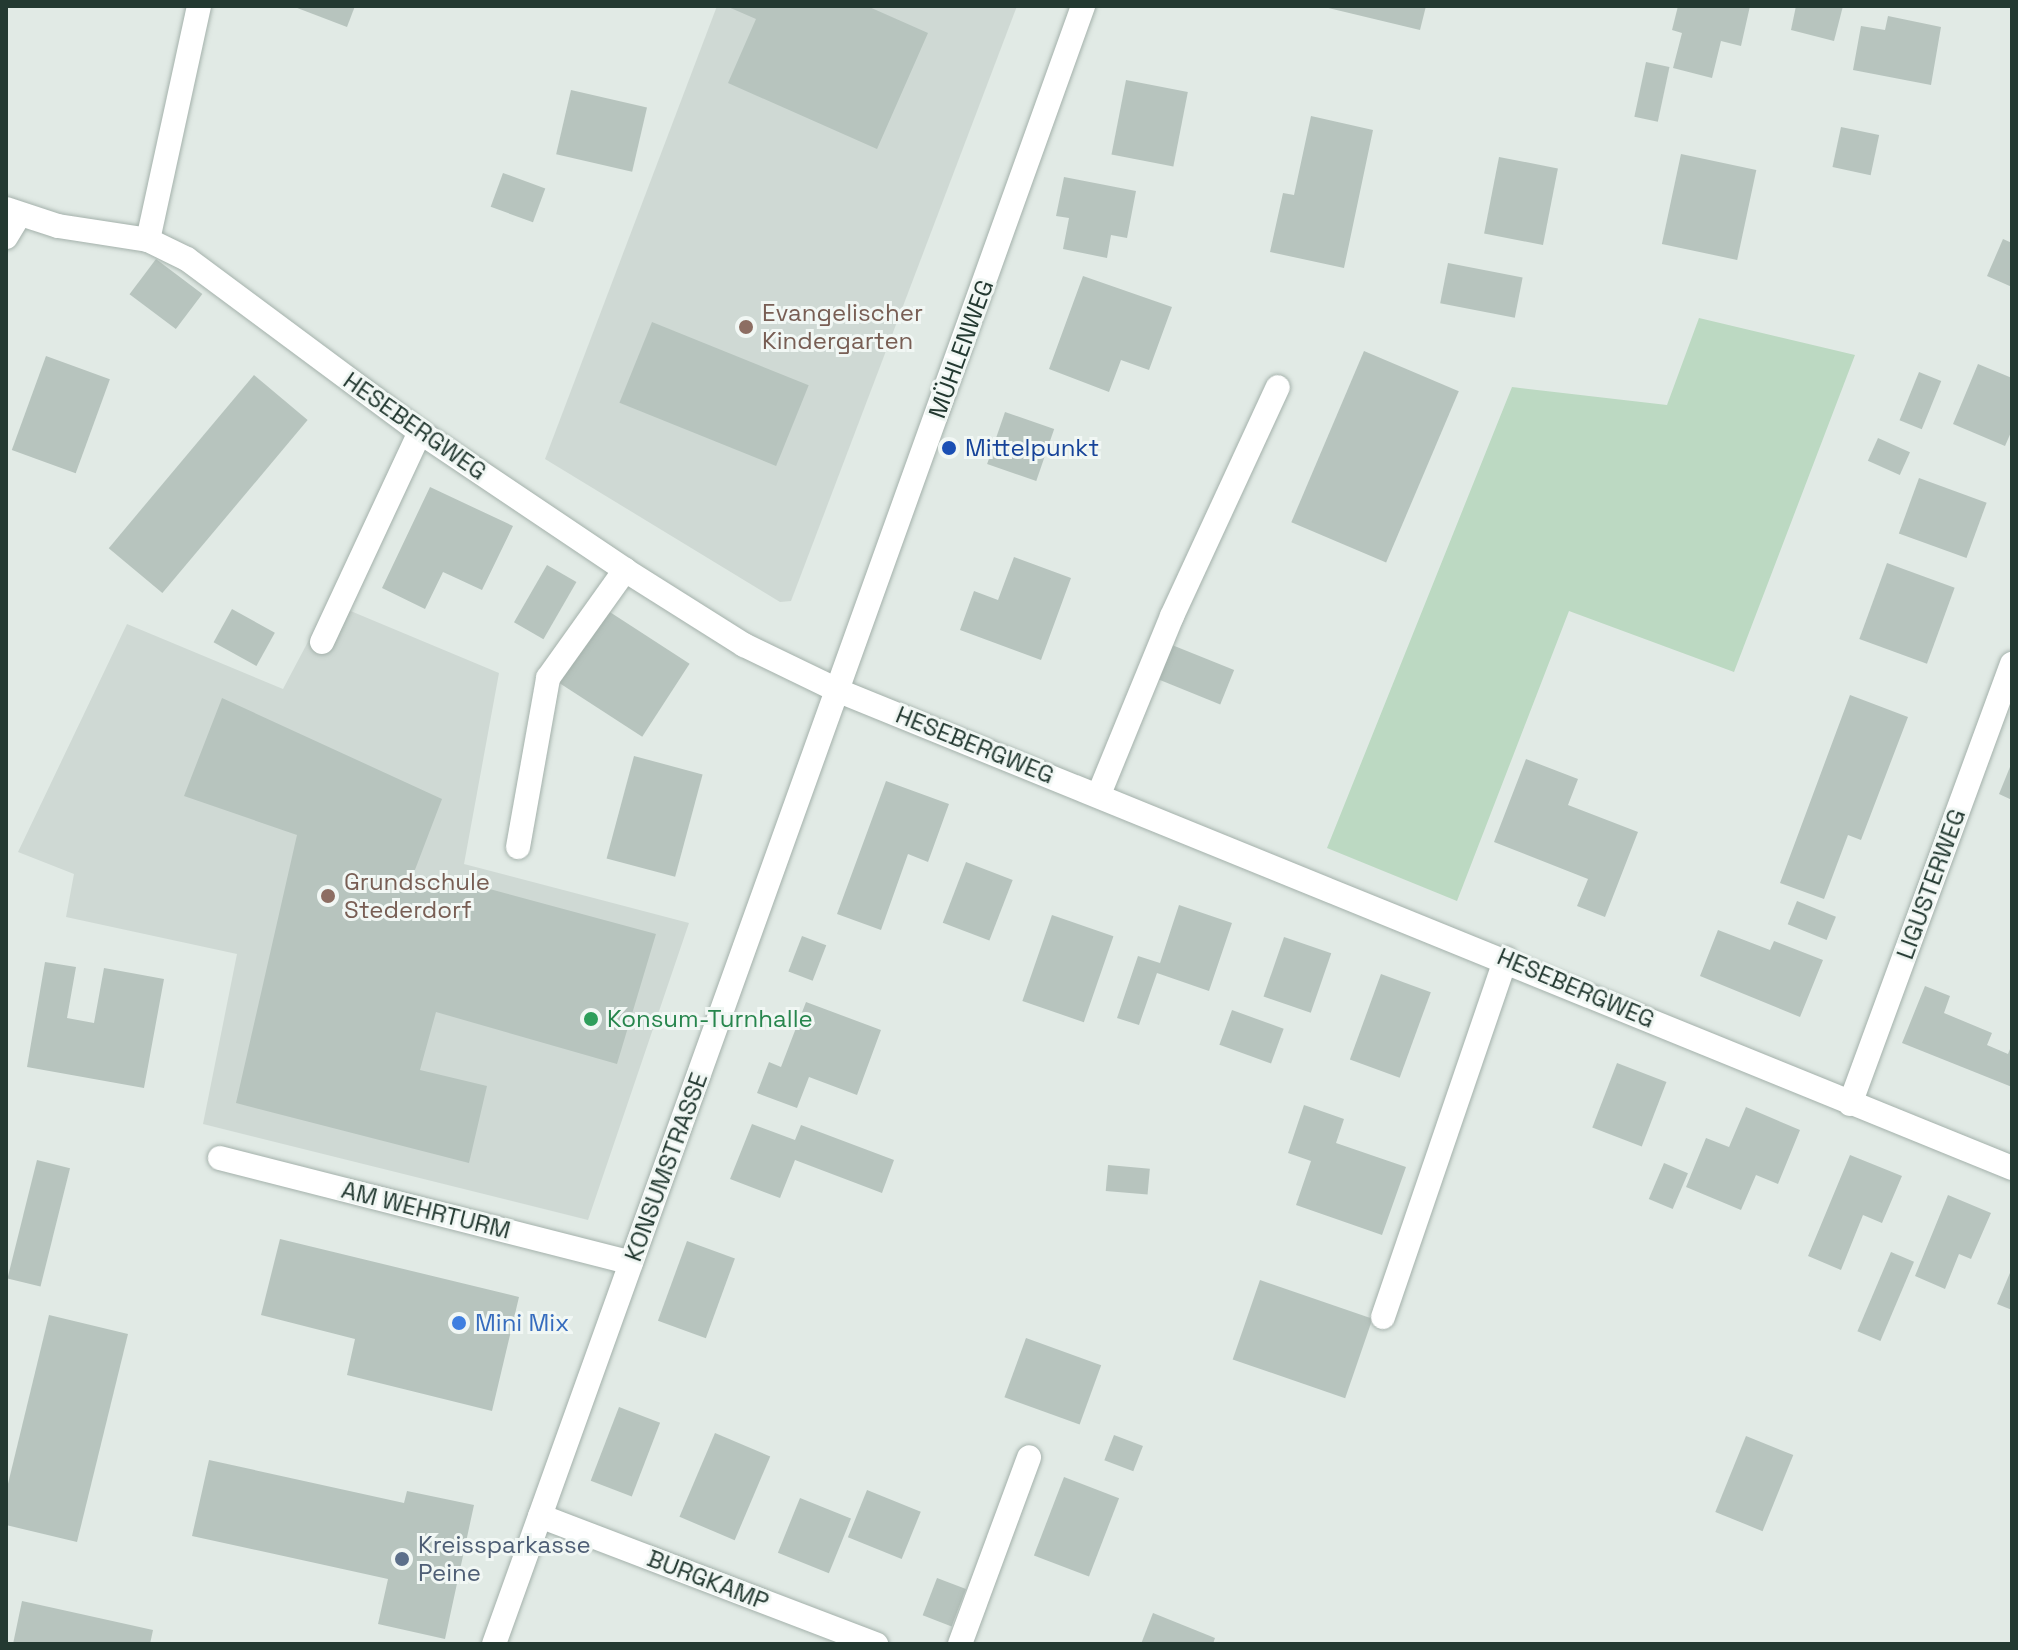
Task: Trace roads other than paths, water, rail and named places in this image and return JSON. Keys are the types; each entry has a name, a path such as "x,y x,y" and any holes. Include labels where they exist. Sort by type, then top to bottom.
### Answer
{"street":[{"path":"148,240 199,6"},
{"name":"MÜHLENWEG","path":"839,691 1083,6"},
{"path":"6,237 12,212"},
{"name":"HESEBERGWEG","path":"12,212 148,240 187,259 420,432 625,570 744,645 839,691 1506,958 1850,1104 2012,1168"},
{"path":"1099,794 1172,616 1278,387"},
{"path":"322,642 420,432"},
{"path":"518,847 548,678 625,570"},
{"name":"LIGUSTERWEG","path":"1850,1104 2011,671"},
{"name":"KONSUMSTRASSE","path":"494,1644 839,691"},
{"path":"1383,1317 1506,958"},
{"name":"AM WEHRTURM","path":"220,1158 631,1263"},
{"path":"960,1644 1029,1457"},
{"name":"BURGKAMP","path":"540,1516 876,1644"}],"place":[{"name":"Evangelischer Kindergarten","path":"746,327"},
{"name":"Mittelpunkt","path":"949,448"},
{"name":"Grundschule Stederdorf","path":"328,896"},
{"name":"Konsum-Turnhalle","path":"591,1019"},
{"name":"Mini Mix","path":"459,1323"},
{"name":"Kreissparkasse Peine","path":"402,1559"}]}
